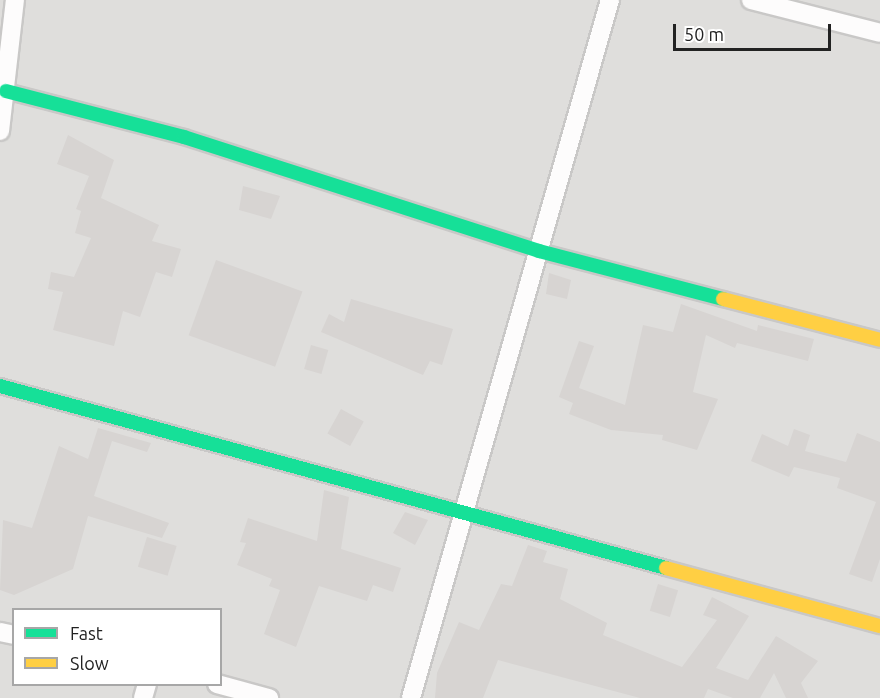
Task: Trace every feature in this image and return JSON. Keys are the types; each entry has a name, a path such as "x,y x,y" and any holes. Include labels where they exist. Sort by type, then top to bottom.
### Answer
{"street":[{"path":"0,131 15,0"},
{"path":"411,698 610,0"},
{"path":"751,0 880,33"},
{"path":"6,91 184,137 539,251 880,340"},
{"path":"0,386 465,509 880,626"},
{"path":"222,685 269,698"}],"shaded area":[{"path":"0,0 880,0 880,698 0,698"}],"building":[{"path":"68,135 114,160 101,198 159,225 152,241 181,249 172,277 156,272 140,317 123,311 114,346 53,330 63,292 48,289 51,272 74,277 91,238 75,233 81,211 76,209 89,176 57,164"},
{"path":"243,186 280,196 271,219 239,210"},
{"path":"216,260 302,291 275,367 189,335"},
{"path":"549,273 571,280 567,299 546,294"},
{"path":"351,299 453,329 442,365 430,361 423,375 321,332 329,314 344,322"},
{"path":"681,304 757,331 758,325 814,339 808,361 737,343 735,348 706,335 693,392 718,399 697,450 662,440 663,435 611,430 569,414 573,403 559,397 579,341 594,346 579,388 625,405 643,325 673,332"},
{"path":"311,345 328,350 321,374 304,369"},
{"path":"341,409 364,422 350,446 327,433"},
{"path":"98,428 151,443 147,452 112,441 94,496 169,523 162,538 88,516 73,569 14,595 0,590 3,520 32,528 59,446 88,459"},
{"path":"794,429 810,435 805,451 846,462 857,433 880,442 880,559 872,582 849,574 876,502 837,488 840,478 794,467 789,477 751,461 762,434 788,446"},
{"path":"324,490 349,497 341,549 401,568 393,592 373,585 367,601 319,586 296,647 264,634 280,590 269,586 272,579 237,565 246,543 240,542 248,518 317,541"},
{"path":"405,512 428,520 415,545 393,533"},
{"path":"147,537 177,546 168,576 138,567"},
{"path":"528,545 547,551 543,562 568,569 560,599 607,623 603,635 682,667 717,620 703,615 712,597 749,616 716,668 748,680 776,636 818,661 801,683 808,698 786,698 774,673 760,698 733,698 708,689 704,698 640,698 498,660 483,698 435,698 437,673 459,622 479,630 501,584 512,586"},
{"path":"658,584 678,590 670,617 650,611"}],"traffic: fast":[{"path":"6,91 184,137 539,251 723,299"},
{"path":"0,386 666,568"}],"traffic: slow":[{"path":"723,299 880,340"},
{"path":"666,568 880,626"}]}
